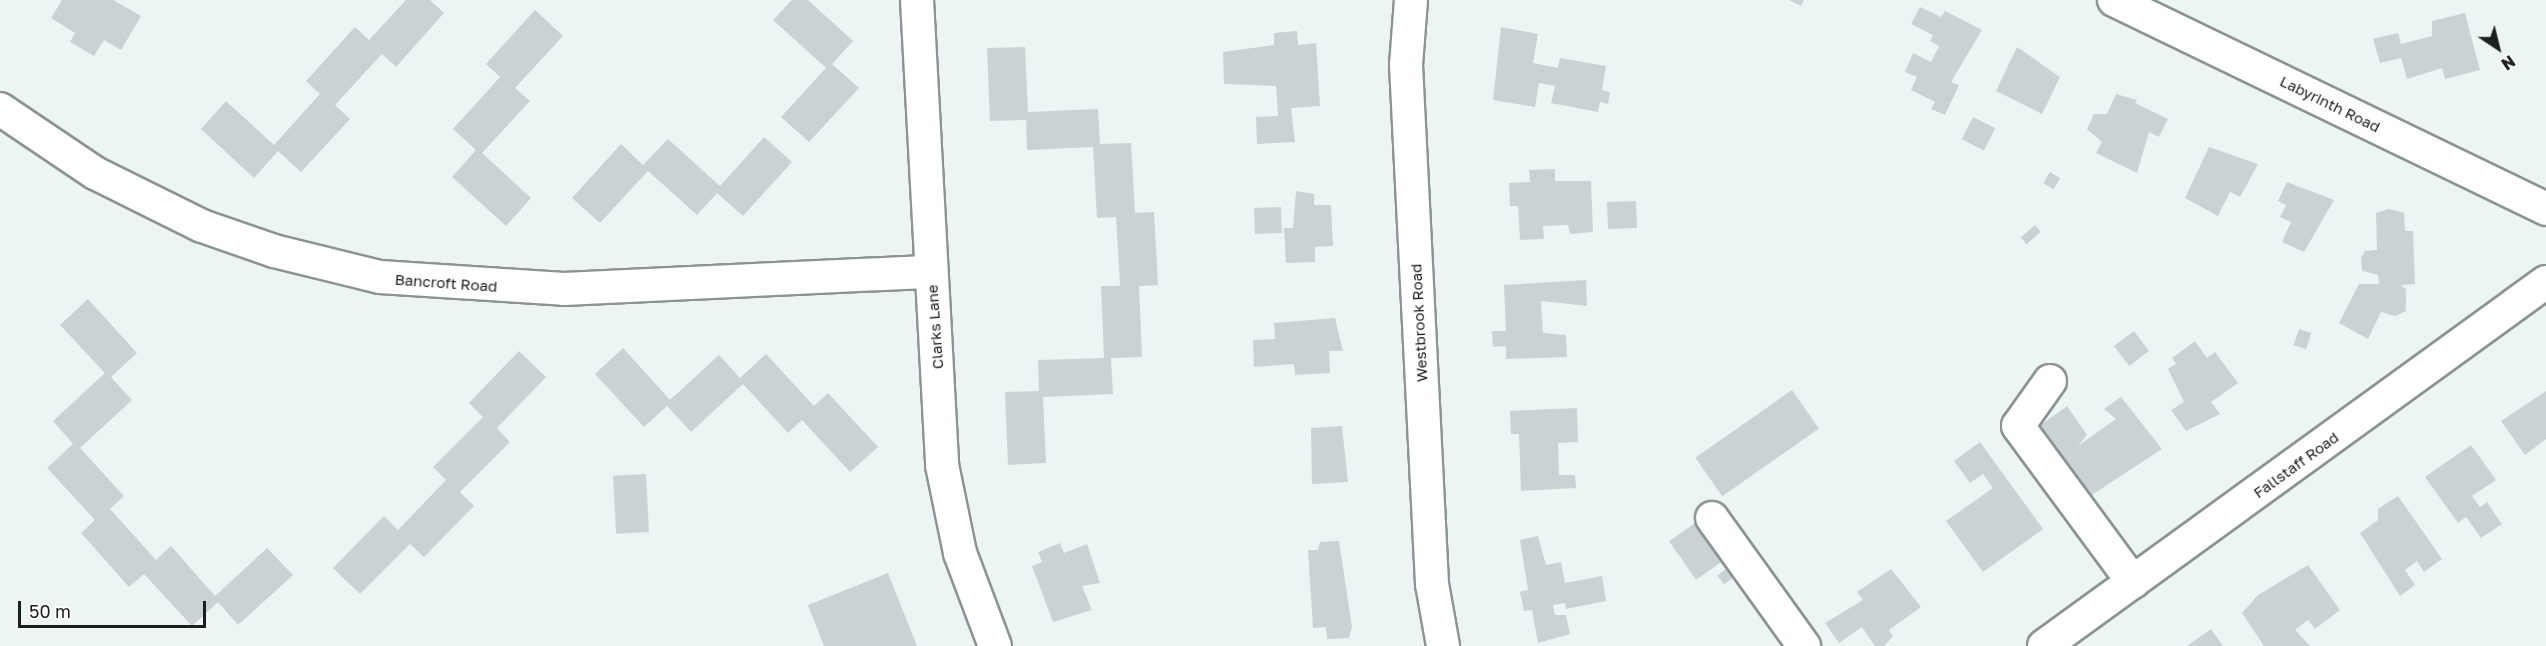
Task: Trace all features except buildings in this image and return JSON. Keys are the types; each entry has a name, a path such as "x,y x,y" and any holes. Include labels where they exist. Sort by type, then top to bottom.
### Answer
{"street":[{"name":"Clarks Lane","path":"917,0 931,272 948,511 995,646"},
{"name":"Westbrook Road","path":"1411,0 1406,65 1428,513 1433,592 1443,646"},
{"name":"Labyrinth Road","path":"2114,0 2546,209"},
{"name":"Bancroft Road","path":"0,109 95,173 202,226 274,251 380,278 564,288 931,272"},
{"name":"Fallstaff Road","path":"2044,646 2546,282"},
{"path":"2050,381 2018,426 2133,582"},
{"path":"1712,518 1804,646"}]}
